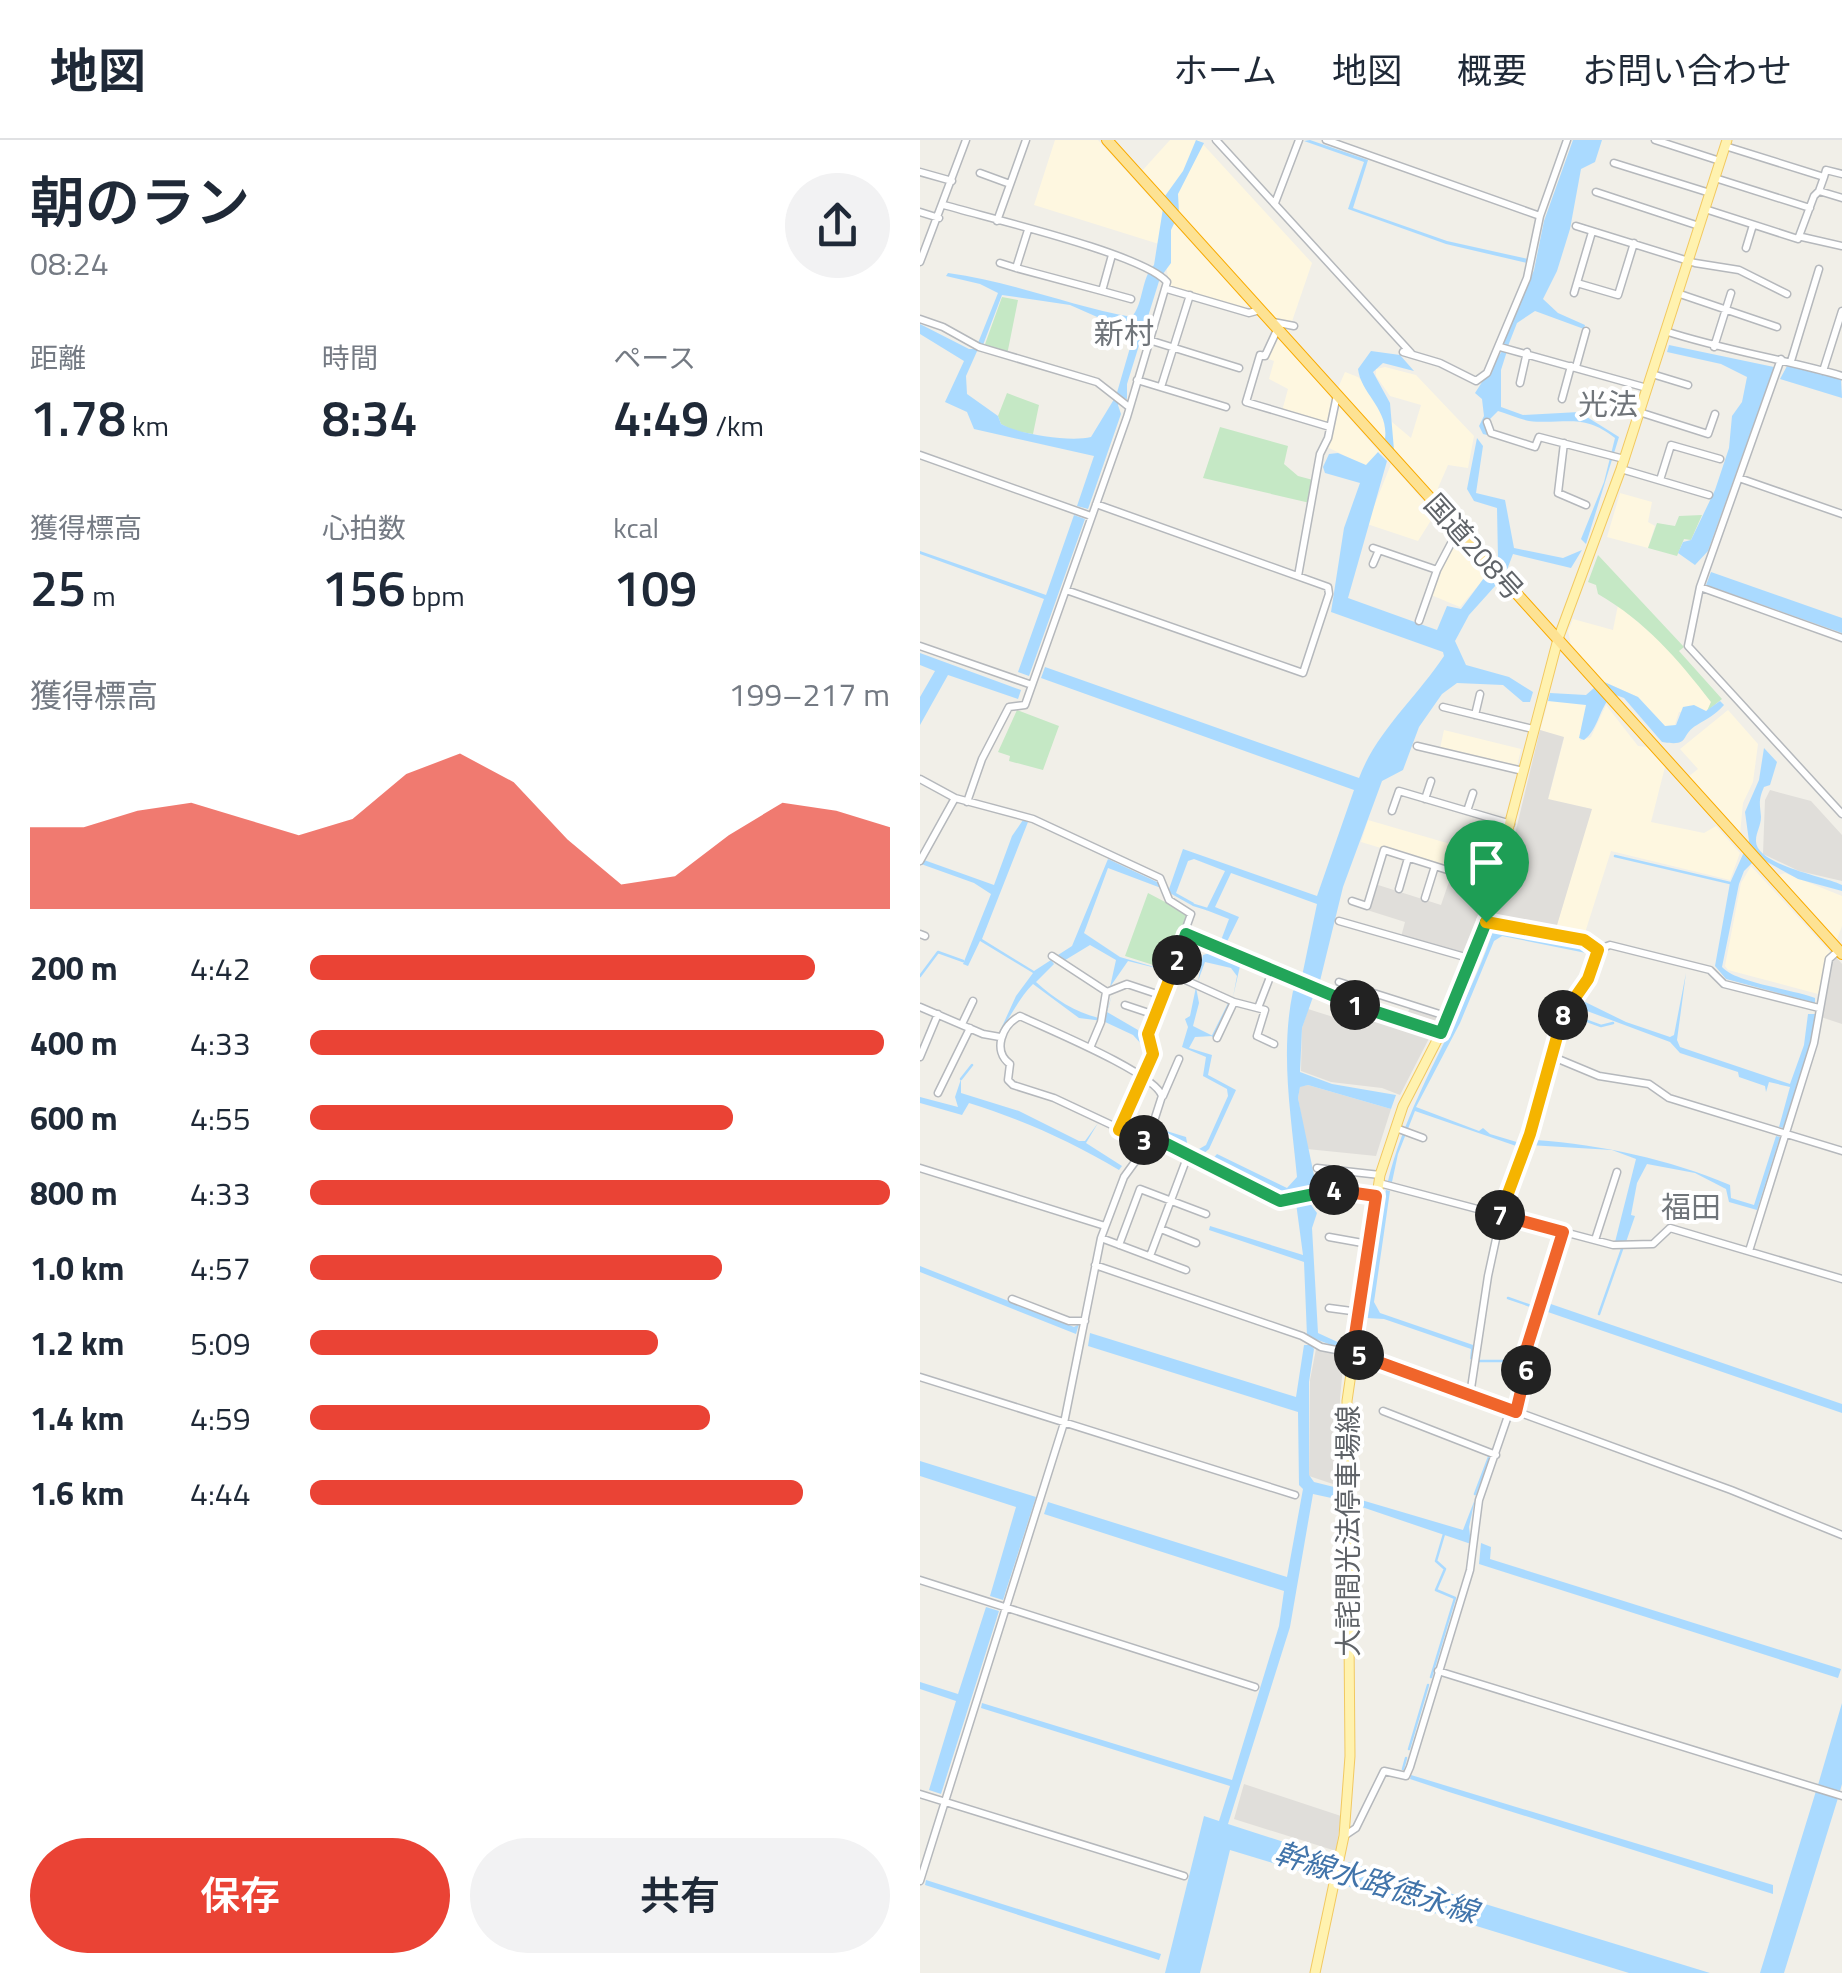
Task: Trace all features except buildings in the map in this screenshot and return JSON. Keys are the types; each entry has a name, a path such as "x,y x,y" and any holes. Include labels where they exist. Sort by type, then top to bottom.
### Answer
{"highway":[{"name":"国道208号","path":"1106,140 1502,580 1765,861 1840,952"}],"main road":[{"name":"大詫間光法停車場線","path":"1316,1973 1344,1836 1350,1756 1347,1401 1376,1196 1486,922 1558,639 1652,374 1726,143"}],"street":[{"path":"920,262 966,140"},
{"path":"997,221 1026,140"},
{"path":"1216,140 1407,353 1476,381 1505,348 1502,334 1527,278 1540,216 1566,140"},
{"path":"1275,204 1300,140"},
{"path":"1326,140 1540,216"},
{"path":"1655,140 1720,161"},
{"path":"1726,143 1824,178"},
{"path":"1614,163 1710,193"},
{"path":"1802,237 1826,170 1842,174"},
{"path":"920,172 952,181"},
{"path":"980,173 1010,184"},
{"path":"1715,178 1810,208"},
{"path":"1596,192 1699,226"},
{"path":"1820,192 1842,198"},
{"path":"944,205 1149,266 1165,278 1167,288 1032,686 1023,707 1009,707 982,758 967,802"},
{"path":"1705,209 1842,246"},
{"path":"920,212 939,218"},
{"path":"1746,248 1753,225"},
{"path":"1576,226 1688,260 1740,270 1787,294"},
{"path":"1016,268 1028,230"},
{"path":"1574,293 1592,231"},
{"path":"1577,283 1618,296 1634,244"},
{"path":"1102,291 1112,255"},
{"path":"1000,263 1131,299"},
{"path":"1790,361 1820,269"},
{"path":"1167,288 1248,313 1260,310"},
{"path":"1677,293 1777,326"},
{"path":"1714,346 1731,293"},
{"path":"1162,388 1190,296"},
{"path":"1823,371 1842,311"},
{"path":"920,320 942,326 978,347 1097,382 1129,407"},
{"path":"1294,326 1275,326 1265,356 1260,354 1246,402 1330,426"},
{"path":"1562,398 1586,331"},
{"path":"1665,331 1842,376"},
{"path":"1149,340 1239,368"},
{"path":"1505,348 1647,388"},
{"path":"1520,383 1527,352"},
{"path":"1780,359 1705,570 1688,649 1842,814"},
{"path":"1652,374 1688,385"},
{"path":"1137,380 1226,407"},
{"path":"1298,576 1320,454 1337,395"},
{"path":"1639,412 1708,434 1715,414"},
{"path":"1488,422 1491,434 1535,447 1539,437 1608,455 1660,480 1709,495"},
{"path":"1564,443 1558,493 1586,505"},
{"path":"1660,480 1671,445 1720,459"},
{"path":"920,455 1092,516"},
{"path":"1739,478 1842,514"},
{"path":"1066,590 1302,673 1329,594 1328,586 1096,504"},
{"path":"1419,621 1437,570 1458,530"},
{"path":"1374,564 1376,549 1437,570"},
{"path":"1700,587 1842,638"},
{"path":"920,646 1032,686"},
{"path":"1475,715 1480,694"},
{"path":"1443,707 1533,730"},
{"path":"1417,746 1523,771"},
{"path":"920,779 955,798 1033,819 1160,878 1168,900 1192,914 1148,1034 1153,1054 1119,1130"},
{"path":"1425,799 1431,781"},
{"path":"1392,811 1398,791 1511,824"},
{"path":"1467,811 1472,794"},
{"path":"920,860 955,798"},
{"path":"1352,901 1367,906 1384,850 1496,885"},
{"path":"1399,889 1408,858"},
{"path":"1426,898 1435,866"},
{"path":"1339,921 1473,960"},
{"path":"1486,922 1584,940 1598,950"},
{"path":"1186,934 1312,990 1441,1033"},
{"path":"1470,1395 1500,1217 1530,1134 1564,1010 1588,979 1598,950 1610,945 1710,970 1724,984 1819,1008"},
{"path":"1749,1251 1814,1043 1829,959 1840,952"},
{"path":"1052,956 1106,992"},
{"path":"1258,1008 1272,972"},
{"path":"1172,974 1267,1013 1257,1036 1274,1044"},
{"path":"1339,982 1449,1017"},
{"path":"1106,992 1127,984 1163,996"},
{"path":"1090,1048 1102,1020 1106,992"},
{"path":"938,1093 967,1029 972,1001"},
{"path":"1217,1038 1234,1002"},
{"path":"1124,1005 1155,1015"},
{"path":"920,1007 967,1029 1000,1037"},
{"path":"920,1056 938,1014"},
{"path":"1162,1096 1160,1089 1144,1076 1020,1016 1012,1020 1000,1037 1002,1058 1010,1064 1008,1080 1013,1085 1074,1106 1119,1130 1188,1155 1280,1201 1334,1190 1376,1196"},
{"path":"1551,1056 1599,1076 1650,1084 1669,1098 1842,1151"},
{"path":"920,1881 1064,1423 1101,1238 1124,1177 1150,1140 1162,1096 1179,1059"},
{"path":"1400,1130 1423,1138"},
{"path":"1150,1256 1188,1155"},
{"path":"920,1168 1105,1226"},
{"path":"1317,1168 1380,1179 1500,1217 1613,1245 1652,1244 1670,1228 1842,1279"},
{"path":"1595,1240 1617,1172"},
{"path":"1118,1244 1140,1189 1206,1214"},
{"path":"1161,1230 1196,1242"},
{"path":"1344,1836 1356,1828 1384,1771 1406,1776 1475,1544 1479,1500 1513,1411 1527,1347 1563,1232"},
{"path":"1328,1237 1368,1244"},
{"path":"1101,1238 1186,1270"},
{"path":"1095,1264 1310,1341 1362,1355 1731,1490 1842,1535"},
{"path":"1012,1299 1068,1320 1085,1321"},
{"path":"1330,1308 1359,1312"},
{"path":"920,1377 1294,1495"},
{"path":"1383,1410 1496,1454"},
{"path":"920,1580 1256,1687"},
{"path":"1438,1671 1838,1795"},
{"path":"920,1794 1184,1876"}],"shaded area":[{"path":"1055,140 1098,140 1248,305 1244,310 1170,287 1162,245 1034,205"},
{"path":"1170,140 1199,140 1312,263 1288,333 1141,172"},
{"path":"1275,334 1381,454 1368,467 1327,447 1332,426 1282,411 1288,389 1269,379 1274,361 1266,358"},
{"path":"1385,367 1416,375 1474,436 1468,468 1448,465 1438,488 1444,496 1439,500 1338,388 1345,372 1358,377 1381,401 1392,422 1411,438 1421,405 1390,396 1376,376 1376,369"},
{"path":"1391,464 1435,514 1418,541 1367,524"},
{"path":"1620,493 1652,502 1648,522 1655,526 1648,548 1607,537"},
{"path":"1456,538 1488,574 1460,607 1431,595"},
{"path":"1618,605 1673,652 1711,702 1707,711 1679,712 1674,727 1665,726 1638,697 1602,681 1571,645 1568,631 1573,619 1613,630"},
{"path":"1549,699 1590,700 1580,741 1591,737 1606,705 1638,746 1648,747 1665,767 1651,822 1704,833 1716,826 1740,853 1730,880 1611,851 1583,939 1554,935 1591,809 1548,800 1564,738 1540,730"},
{"path":"1728,710 1758,744 1753,782 1743,803 1740,834 1688,777 1698,769 1680,749"},
{"path":"1444,730 1521,749 1516,771 1439,753"},
{"path":"1540,730 1564,737 1548,799 1592,809 1554,935 1494,921"},
{"path":"1770,790 1811,801 1842,835 1842,881 1799,871 1763,854 1765,800"},
{"path":"1368,820 1495,857 1490,881 1361,842"},
{"path":"1751,866 1831,953 1818,994 1725,966 1741,883"},
{"path":"1453,870 1490,881 1464,954 1401,937 1405,922 1367,910 1375,884 1441,905"},
{"path":"1785,873 1842,896 1842,926 1836,942 1776,876"},
{"path":"1837,958 1842,964 1842,1024 1821,1017 1831,961"},
{"path":"1410,1007 1440,1017 1400,1095 1382,1088 1331,1082 1301,1071 1302,1028 1308,1009 1368,1028 1374,1014 1404,1023"},
{"path":"1300,1086 1391,1109 1376,1156 1307,1149 1298,1098"},
{"path":"1316,1349 1344,1356 1340,1399 1342,1487 1309,1476 1310,1380"},
{"path":"1244,1784 1341,1816 1336,1851 1234,1819"}],"green space":[{"path":"1002,297 1018,300 1007,355 984,347"},
{"path":"1007,393 1039,405 1033,434 1001,424 998,416"},
{"path":"1220,427 1288,446 1284,464 1298,476 1313,480 1310,503 1203,478"},
{"path":"1702,515 1691,540 1684,539 1677,556 1648,548 1657,523 1675,526 1679,516"},
{"path":"1598,555 1684,647 1679,651 1722,699 1707,711 1711,702 1673,656 1588,582"},
{"path":"1017,710 1059,726 1043,770 1009,761 1010,756 998,752"},
{"path":"1148,893 1186,913 1188,923 1169,970 1125,956"}],"water":[{"path":"1196,140 1204,143 1178,194 1179,213 1171,230 1171,263 1160,278 1127,384 1127,399 1120,398 1121,414 1088,509 1077,506 1094,456 974,429 967,412 945,402 964,361 920,334 920,324 969,349 978,349 966,376 967,394 998,416 1001,424 1046,436 1091,437 1116,396 1136,327 1104,320 1070,305 1002,295 983,345 978,343 998,293 946,276 948,273 994,282 1132,317 1154,265 1165,196 1183,171"},
{"path":"1573,140 1602,140 1595,162 1581,169 1570,229 1543,299 1558,313 1585,325 1584,329 1535,311 1517,323 1508,346 1503,345 1534,270 1544,221"},
{"path":"1304,141 1368,160 1353,208 1447,241 1528,259 1527,263 1446,244 1348,209 1364,162"},
{"path":"1669,345 1774,367 1708,551 1695,565 1678,553 1683,542 1691,540 1715,490 1729,448 1732,416 1742,402 1747,377 1721,364 1667,352"},
{"path":"1371,351 1400,355 1414,371 1383,363 1373,372 1390,403 1394,450 1385,439 1379,410 1360,378 1358,369"},
{"path":"1502,351 1507,351 1501,370 1501,407 1523,415 1579,412 1619,437 1586,544 1581,539 1604,482 1615,438 1583,422 1529,421 1498,411 1489,420 1487,435 1483,434 1479,426 1484,416 1482,399 1475,393"},
{"path":"1787,366 1841,379 1842,398 1780,379"},
{"path":"1477,438 1483,446 1476,493 1505,500 1514,548 1563,558 1582,550 1571,568 1513,554 1505,575 1469,615 1455,641 1466,665 1509,677 1533,692 1530,702 1523,702 1503,685 1457,683 1442,694 1419,727 1403,770 1382,781 1343,887 1319,985 1309,992 1314,994 1302,1028 1300,1072 1332,1084 1396,1095 1391,1109 1308,1085 1300,1087 1298,1098 1315,1180 1315,1190 1304,1195 1317,1213 1312,1228 1318,1333 1344,1345 1342,1349 1307,1336 1304,1262 1209,1230 1210,1226 1303,1255 1296,1203 1301,1202 1299,1196 1284,1198 1210,1162 1217,1154 1287,1188 1297,1177 1287,1037 1293,991 1304,983 1301,981 1317,904 1231,873 1215,907 1239,917 1220,956 1240,966 1233,997 1237,976 1231,968 1205,962 1198,981 1203,955 1217,951 1229,919 1206,910 1225,871 1194,859 1188,861 1176,893 1193,906 1168,892 1183,849 1317,896 1354,790 1041,678 1045,667 1359,778 1386,730 1444,656 1443,652 1331,612 1344,528 1360,483 1325,473 1323,467 1329,454 1338,453 1366,465 1378,452 1387,461 1348,598 1437,630 1447,606 1461,609 1498,559 1497,508 1474,501 1467,489"},
{"path":"1074,515 1085,519 1029,676 1018,672 1044,599 920,551 1046,595"},
{"path":"1711,572 1842,618 1842,633 1706,585"},
{"path":"920,653 1021,690 1018,699 948,675 920,725 920,697 935,671 920,665"},
{"path":"1602,681 1638,697 1665,726 1676,725 1683,707 1694,705 1706,711 1720,701 1724,705 1682,741 1671,743 1662,742 1624,698 1613,694 1584,740 1579,738 1586,705 1548,701 1550,693 1586,695"},
{"path":"1764,748 1777,762 1770,785 1764,787 1761,796 1758,849 1778,863 1842,885 1842,891 1798,879 1758,857 1744,871 1739,884 1722,967 1752,981 1815,998 1815,1003 1726,979 1715,966 1730,883 1749,841 1745,812 1759,780"},
{"path":"1023,820 1028,822 982,939 1034,971 1051,960 1054,964 1036,982 1076,1010 1104,1019 1112,995 1107,1012 1138,1030 1149,1053 1146,1064 1143,1046 1133,1035 1103,1021 1079,1018 1033,984 1000,1031 1016,996 1033,973 980,941 968,966 963,964 991,894 974,883 921,864 924,860 994,885 1012,836"},
{"path":"1108,859 1157,882 1161,888 1108,868 1084,933 1120,957 1168,971 1128,961 1110,987 1116,960 1090,945 1062,962 1058,955 1072,946"},
{"path":"1494,928 1587,946 1593,953 1590,963 1586,953 1502,936 1494,941 1460,1023 1416,1107 1479,1131 1483,1128 1520,1143 1519,1147 1415,1111 1392,1182 1388,1181 1410,1116 1469,992"},
{"path":"1686,973 1677,1040 1680,1047 1790,1084 1804,1045 1808,1014 1815,1014 1811,1041 1783,1128 1779,1127 1790,1087 1769,1082 1766,1092 1765,1086 1739,1077 1738,1072 1680,1053 1670,1042 1571,1005 1577,998 1626,1022 1670,1037 1674,1035"},
{"path":"1196,987 1199,1003 1193,1026 1213,1036 1195,1037 1189,1048 1212,1055 1208,1075 1236,1090 1209,1149 1201,1156 1157,1131 1186,1137 1188,1148 1199,1149 1206,1145 1228,1096 1227,1089 1203,1076 1206,1057 1182,1047 1188,1027 1185,1019 1190,1016"},
{"path":"961,1079 961,1093 1019,1111 1079,1141 1085,1141 1098,1123 1086,1143 1122,1166 1119,1170 1046,1132 969,1103 962,1115 920,1103 920,1097 958,1107 955,1097"},
{"path":"1776,1136 1780,1137 1757,1210 1729,1202 1726,1189 1695,1173 1647,1164 1637,1183 1631,1215 1635,1216 1626,1242 1615,1242 1636,1159 1615,1151 1659,1161 1707,1176 1730,1185 1731,1198 1754,1205"},
{"path":"1536,1140 1561,1142 1609,1150 1529,1145"},
{"path":"1386,1190 1390,1191 1374,1302 1380,1313 1476,1346 1475,1361 1470,1359 1471,1349 1384,1319 1367,1318"},
{"path":"920,1266 1074,1327 1079,1324 1076,1334 920,1272"},
{"path":"1545,1302 1842,1404 1842,1413 1542,1310"},
{"name":"幹線水路徳永線","path":"1090,1333 1296,1397 1304,1345 1314,1349 1309,1382 1309,1475 1314,1482 1342,1489 1342,1495 1336,1499 1313,1494 1290,1627 1228,1824 1333,1858 1333,1863 1347,1867 1348,1862 1710,1973 1629,1973 1343,1885 1344,1879 1330,1875 1328,1880 1230,1850 1200,1973 1165,1973 1204,1816 1219,1821 1230,1786 981,1708 982,1703 1232,1780 1279,1626 1284,1591 1044,1514 1048,1502 1287,1577 1303,1489 1299,1485 1298,1412 1088,1346"},
{"path":"920,1461 1036,1497 1003,1600 990,1596 1016,1507 920,1476"},
{"path":"1350,1491 1358,1499 1463,1530 1475,1499 1469,1527 1471,1544 1356,1505"},
{"path":"1481,1543 1491,1547 1490,1559 1841,1669 1838,1678 1479,1564"},
{"path":"986,1607 999,1611 941,1794 929,1790 956,1701 920,1689 920,1682 958,1694"},
{"path":"1842,1703 1842,1784 1840,1791 1834,1790 1832,1795 1838,1798 1784,1973 1760,1973 1816,1791 1823,1787 1818,1785"},
{"path":"1411,1775 1773,1885 1773,1894 1449,1792 1410,1779"},
{"path":"926,1880 1161,1954 1159,1960 925,1885"}],"waterway":[{"path":"1615,856 1730,883"},
{"path":"1194,905 1207,909"},
{"path":"920,976 938,952 963,961"},
{"path":"1552,995 1565,1002"},
{"path":"1213,1036 1229,1004"},
{"path":"1571,1015 1601,1026 1613,1023"},
{"path":"961,1079 972,1065"},
{"path":"1599,1314 1622,1249"},
{"path":"1479,1361 1516,1361 1531,1306 1508,1298"},
{"path":"1475,1494 1489,1457"},
{"path":"1431,1677 1455,1598 1436,1590 1445,1569 1436,1561 1444,1534"},
{"path":"1409,1749 1428,1685"},
{"path":"1403,1769 1406,1758"}],"district":[{"name":"新村","path":"1124,334"},
{"name":"光法","path":"1608,405"},
{"name":"福田","path":"1691,1208"}],"route":[{"path":"1486,922 1584,940 1598,950 1588,979 1564,1010 1530,1134 1500,1217 1563,1232 1527,1347 1516,1412 1362,1355 1352,1355 1376,1196 1334,1190 1280,1201 1153,1137 1148,1142 1119,1130 1153,1054 1148,1034 1186,934 1333,998 1441,1033 1486,922"}]}
